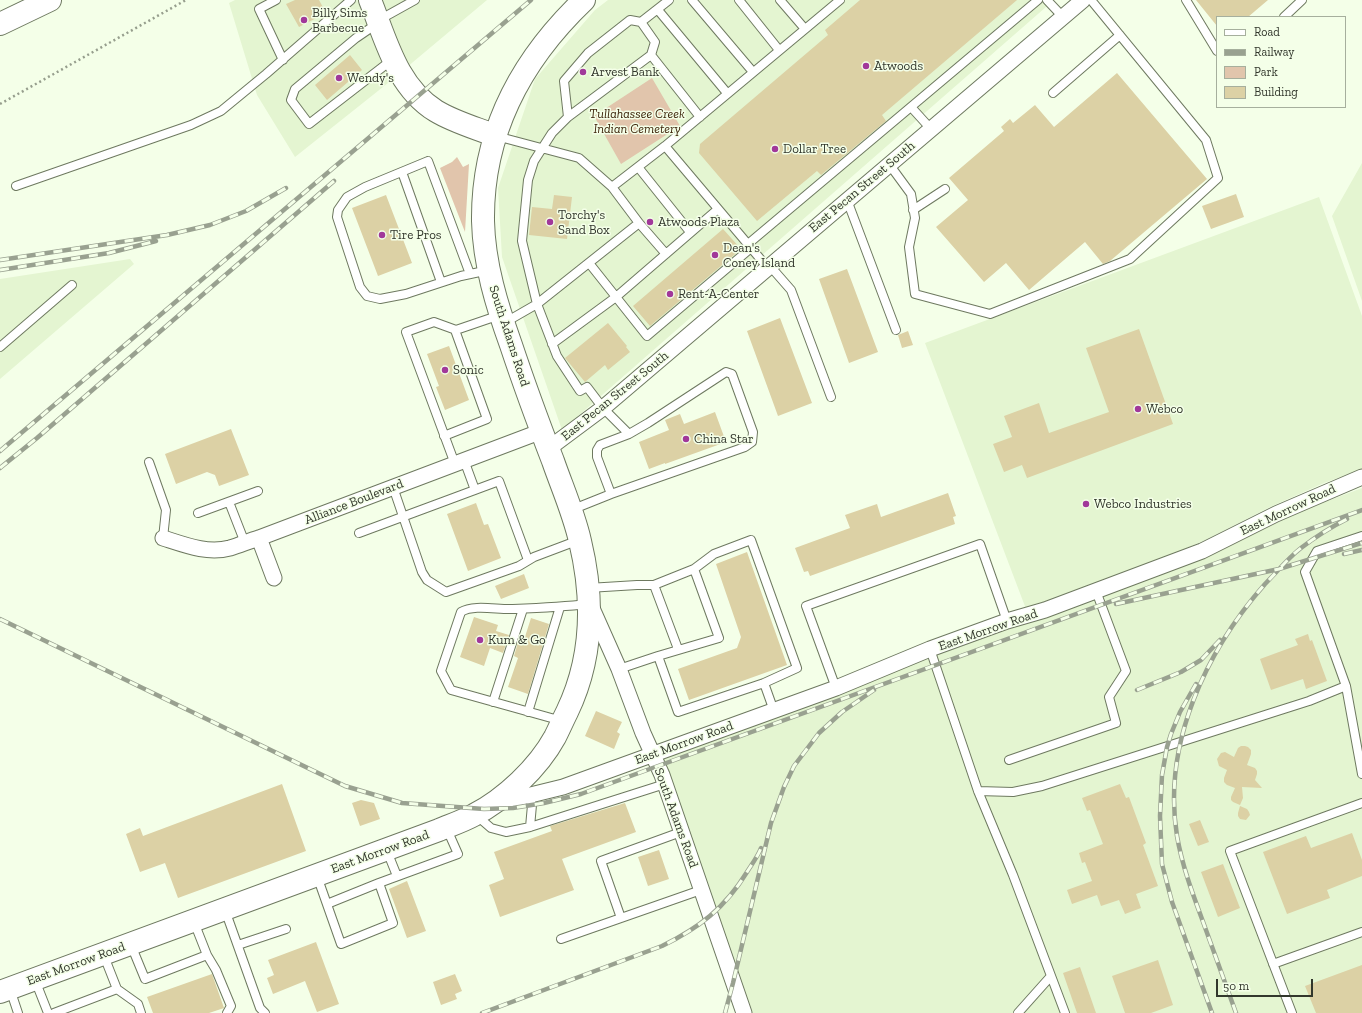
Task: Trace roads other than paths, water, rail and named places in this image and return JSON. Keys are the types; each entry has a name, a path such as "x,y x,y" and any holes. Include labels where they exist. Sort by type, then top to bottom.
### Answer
{"main road":[{"path":"0,24 50,0"},
{"path":"370,0 393,58 411,89 437,111 496,136"},
{"name":"South Adams Road","path":"482,810 516,785 540,758 554,739 574,696 586,651 589,596 580,540 571,510 502,319 480,272 485,249 483,223 488,163 512,93 535,56 568,16 584,0"},
{"name":"East Morrow Road","path":"5,990 386,850 446,827 482,810"}],"street":[{"name":"East Pecan Street South","path":"545,440 603,408 1083,0"},
{"name":"Alliance Boulevard","path":"163,538 194,548 212,550 229,548 459,462 545,440"},
{"name":"East Morrow Road","path":"482,810 563,787 836,688 930,649 1007,621 1045,610 1202,551 1276,514 1362,477"},
{"path":"259,538 274,578"},
{"name":"South Adams Road","path":"589,596 665,784 744,1013"}],"lane":[{"path":"276,0 259,9 283,60"},
{"path":"16,186 191,125 220,112 283,60 351,0"},
{"path":"393,58 308,124 291,100 295,89 356,38 378,21 415,0"},
{"path":"641,22 669,0"},
{"path":"692,0 753,72"},
{"path":"739,0 779,50"},
{"path":"780,0 805,29"},
{"path":"589,262 647,336 911,107 1038,0"},
{"path":"1047,0 1062,17"},
{"path":"889,164 911,194 915,218 909,247 914,294 990,314 1130,259 1218,178 1206,140 1092,0"},
{"path":"1186,0 1216,49"},
{"path":"1285,16 1302,0"},
{"path":"612,187 700,117 805,29 834,2"},
{"path":"658,10 727,94"},
{"path":"568,117 564,80 588,53 630,20 641,22 655,42 651,55 568,117 552,133 541,148 534,161 528,180 522,241 537,304 557,356 580,391 587,387 603,408 629,434"},
{"path":"1053,93 1120,35"},
{"path":"651,55 700,117"},
{"path":"911,107 931,129"},
{"path":"496,136 579,158 612,187 639,223 666,254"},
{"path":"665,146 750,246 791,290 831,397"},
{"path":"428,161 480,272 441,282 406,294 380,299 367,296 360,287 337,217 338,210 347,197 402,172 428,161"},
{"path":"638,167 690,232"},
{"path":"402,172 441,282"},
{"path":"913,210 945,189"},
{"path":"847,200 896,330"},
{"path":"552,344 616,297 718,209"},
{"path":"475,490 444,436 406,332 434,322 455,330 502,319 537,304 639,223"},
{"path":"0,347 72,285"},
{"path":"444,436 487,419 455,330"},
{"path":"571,510 611,494 745,447 752,442 753,432 732,374 726,372 648,423 629,434 600,445 597,450 597,457 611,494"},
{"path":"149,462 166,510 163,538"},
{"path":"359,533 499,481 528,560"},
{"path":"393,487 426,580 446,592 519,566 528,560 580,540"},
{"path":"198,513 258,491"},
{"path":"229,502 245,543"},
{"path":"1362,536 1317,551 1305,572 1346,686 1362,774"},
{"path":"562,721 451,690 440,671 461,612 468,608 523,609 560,607 589,596 637,585 654,585 694,569 714,554 751,540 797,668 764,683 678,712 658,656"},
{"path":"836,688 806,606 980,544 1007,621"},
{"path":"619,669 678,649 719,638 694,569"},
{"path":"654,585 678,649"},
{"path":"1009,760 1116,723 1109,697 1126,671 1096,591"},
{"path":"528,712 560,607"},
{"path":"493,702 523,609"},
{"path":"930,649 978,791 1013,875 1065,1013"},
{"path":"764,683 774,711"},
{"path":"978,791 1013,792 1042,786 1301,704 1346,686"},
{"path":"482,810 491,828 506,832 665,784"},
{"path":"529,796 532,805 530,826"},
{"path":"1292,1013 1230,851 1362,803"},
{"path":"327,904 458,854 446,827"},
{"path":"621,918 601,861 681,832"},
{"path":"386,850 397,876"},
{"path":"317,875 341,944 393,923 379,883"},
{"path":"561,939 701,890"},
{"path":"224,909 260,1008 265,1013"},
{"path":"194,921 207,956 216,970 231,1006 227,1013"},
{"path":"238,945 286,929"},
{"path":"1273,964 1362,932"},
{"path":"131,944 144,978 207,956"},
{"path":"103,954 117,990 138,1004 141,1013"},
{"path":"1018,1013 1051,976"},
{"path":"35,979 48,1013"},
{"path":"5,990 18,1013"},
{"path":"54,1013 117,990"}],"railway":[{"path":"0,451 531,0"},
{"path":"0,468 37,438 334,181"},
{"path":"0,260 167,235 210,225 246,211 286,188"},
{"path":"0,270 109,253 156,241"},
{"path":"0,619 345,786 402,803 484,809 513,808 544,803 581,794 1362,510"},
{"path":"1236,1013 1191,889 1177,836 1174,802 1176,767 1183,734 1193,701 1207,669 1224,639 1244,610 1265,584 1296,552 1318,536 1347,519"},
{"path":"1116,604 1279,569 1362,543"},
{"path":"1344,554 1362,550"},
{"path":"1137,690 1181,672 1201,660 1220,640"},
{"path":"1196,684 1180,712 1167,747 1162,775 1160,816 1162,864 1172,902 1212,1013"},
{"path":"725,1013 771,823 784,787 794,766 819,733 842,712 874,690"},
{"path":"482,1013 662,946 688,932 710,916 730,896 739,885 761,848"}],"place":[{"name":"Billy Sims Barbecue","path":"304,20"},
{"name":"Atwoods","path":"866,66"},
{"name":"Arvest Bank","path":"583,72"},
{"name":"Wendy's","path":"339,78"},
{"name":"Dollar Tree","path":"775,149"},
{"name":"Torchy's Sand Box","path":"550,222"},
{"name":"Atwoods Plaza","path":"650,222"},
{"name":"Tire Pros","path":"382,235"},
{"name":"Dean's Coney Island","path":"715,255"},
{"name":"Rent-A-Center","path":"670,294"},
{"name":"Sonic","path":"445,370"},
{"name":"Webco","path":"1138,409"},
{"name":"China Star","path":"686,439"},
{"name":"Webco Industries","path":"1086,504"},
{"name":"Kum & Go","path":"480,640"}],"park label":[{"name":"Tullahassee Creek Indian Cemetery","path":"637,122"}]}
